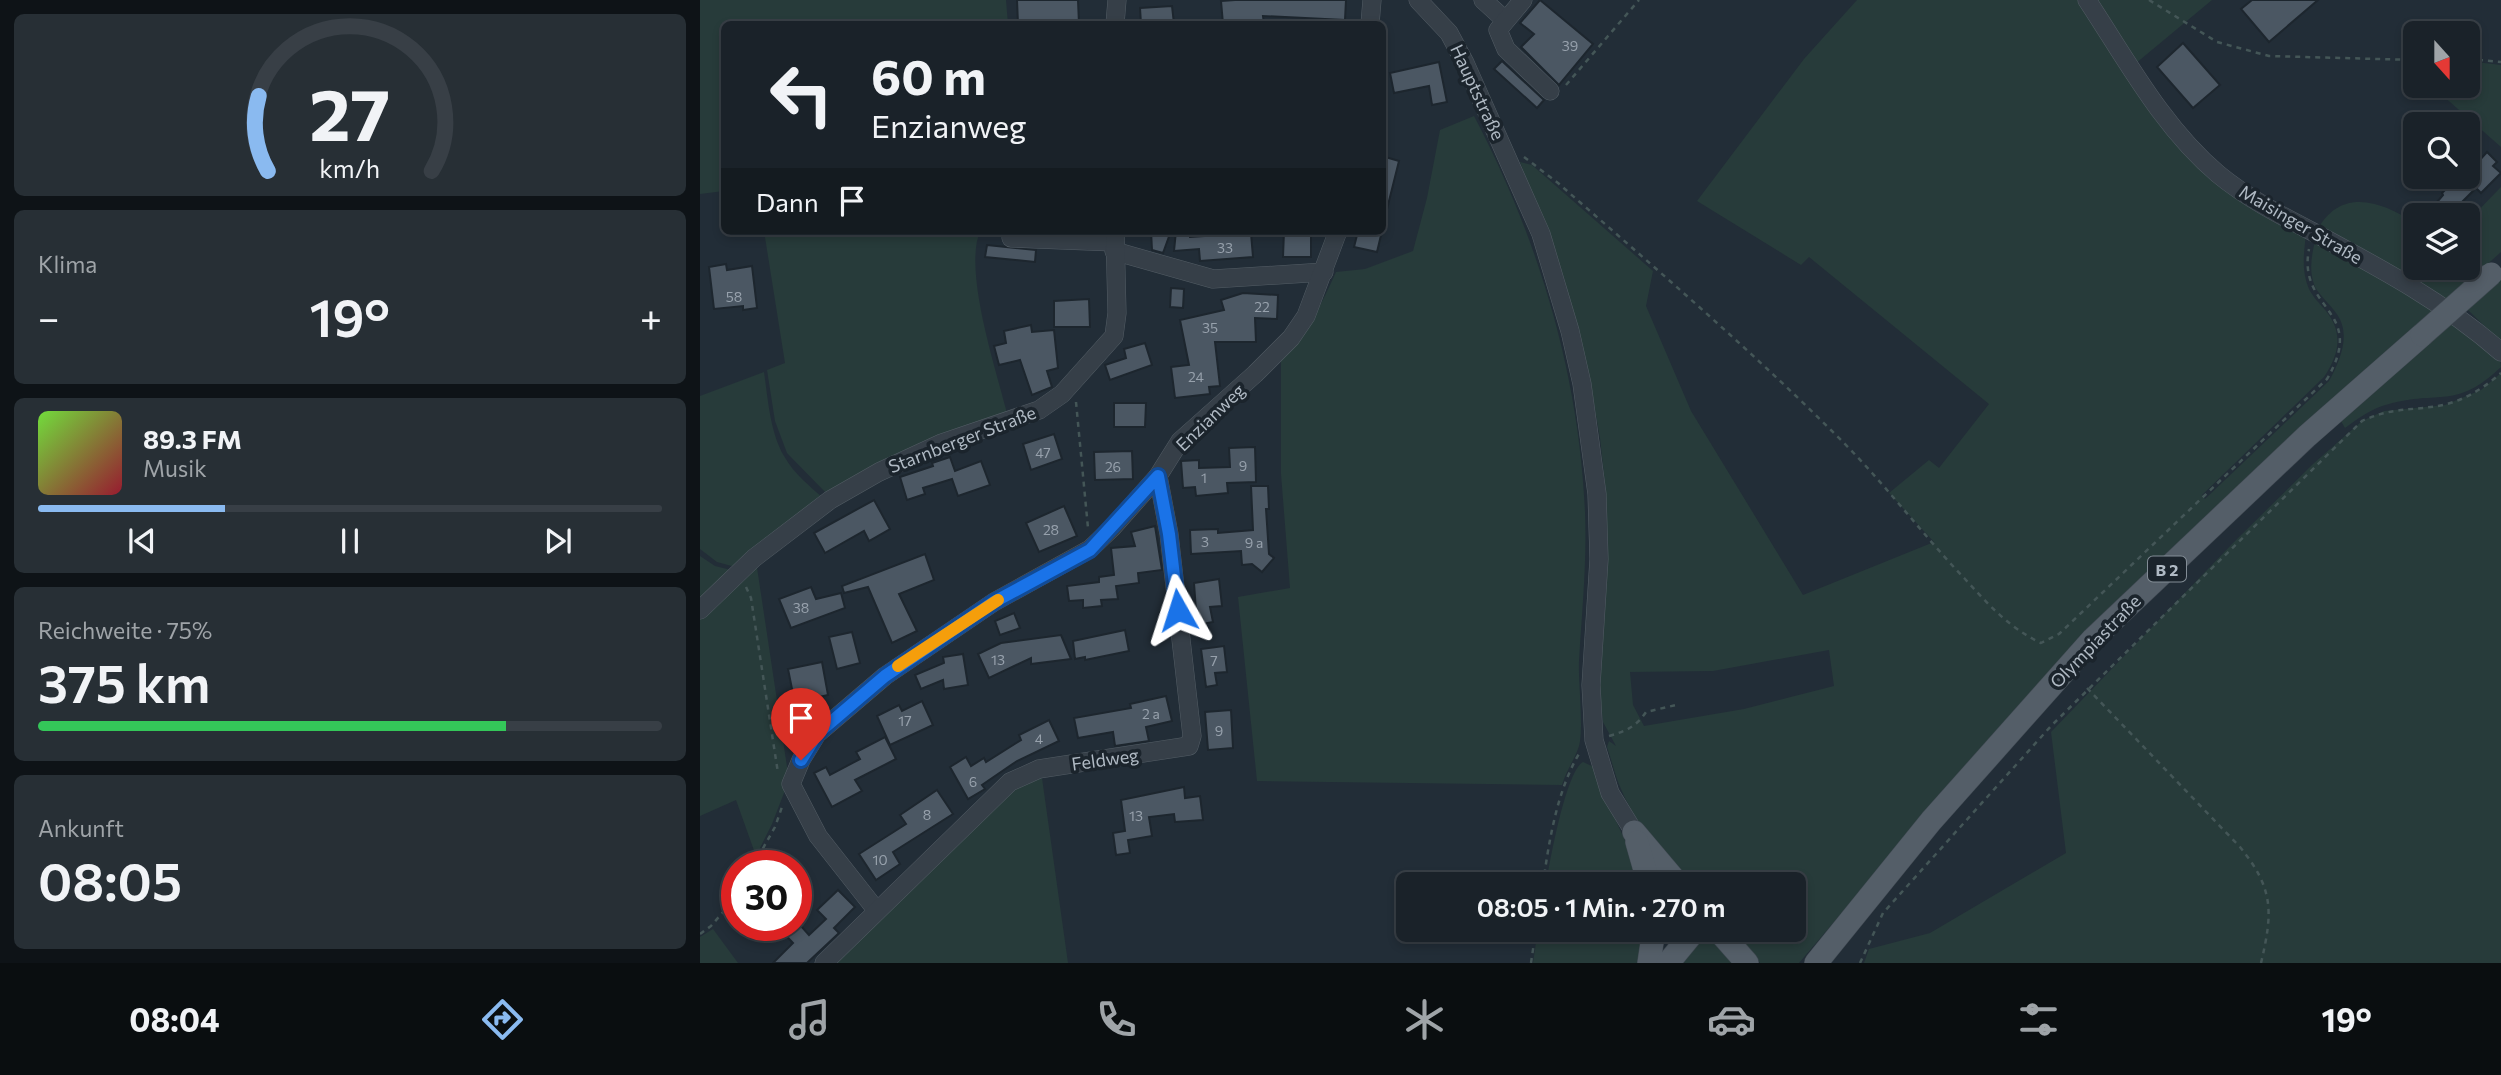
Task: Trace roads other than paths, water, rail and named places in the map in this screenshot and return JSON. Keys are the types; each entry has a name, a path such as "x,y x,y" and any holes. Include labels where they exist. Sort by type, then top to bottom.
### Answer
{"main road":[{"name":"Olympiastraße","path":"1816,963 1931,821 2093,639 2307,436 2496,270"},
{"path":"1634,832 1646,872"},
{"path":"1634,832 1668,872"},
{"path":"1649,963 1652,942"},
{"path":"1668,963 1685,942"},
{"path":"1728,942 1747,963"}],"street":[{"path":"1115,21 1117,0"},
{"path":"1370,21 1372,0"},
{"path":"1483,0 1505,20"},
{"path":"1523,0 1498,30 1506,49 1550,92"},
{"name":"Maisinger Straße","path":"2087,0 2149,93 2197,154 2218,174 2269,210 2430,297 2464,319 2501,352"},
{"name":"Hauptstraße","path":"1423,2 1449,33 1507,155 1556,279 1582,384 1597,494 1599,559 1589,743 1610,793 1634,832"},
{"name":"Enzianweg","path":"877,911 818,836 791,783 817,734 885,676 994,602 1090,550 1158,476 1180,441 1291,338 1306,316 1337,235"},
{"path":"1011,237 1115,241 1213,279 1324,272"},
{"name":"Starnberger Straße","path":"700,610 740,570 849,488 942,443 1040,410 1062,394 1114,336 1117,313 1115,241"},
{"name":"Feldweg","path":"824,963 931,862 1010,782 1039,769 1189,746 1192,736 1169,534 1158,476"}]}
